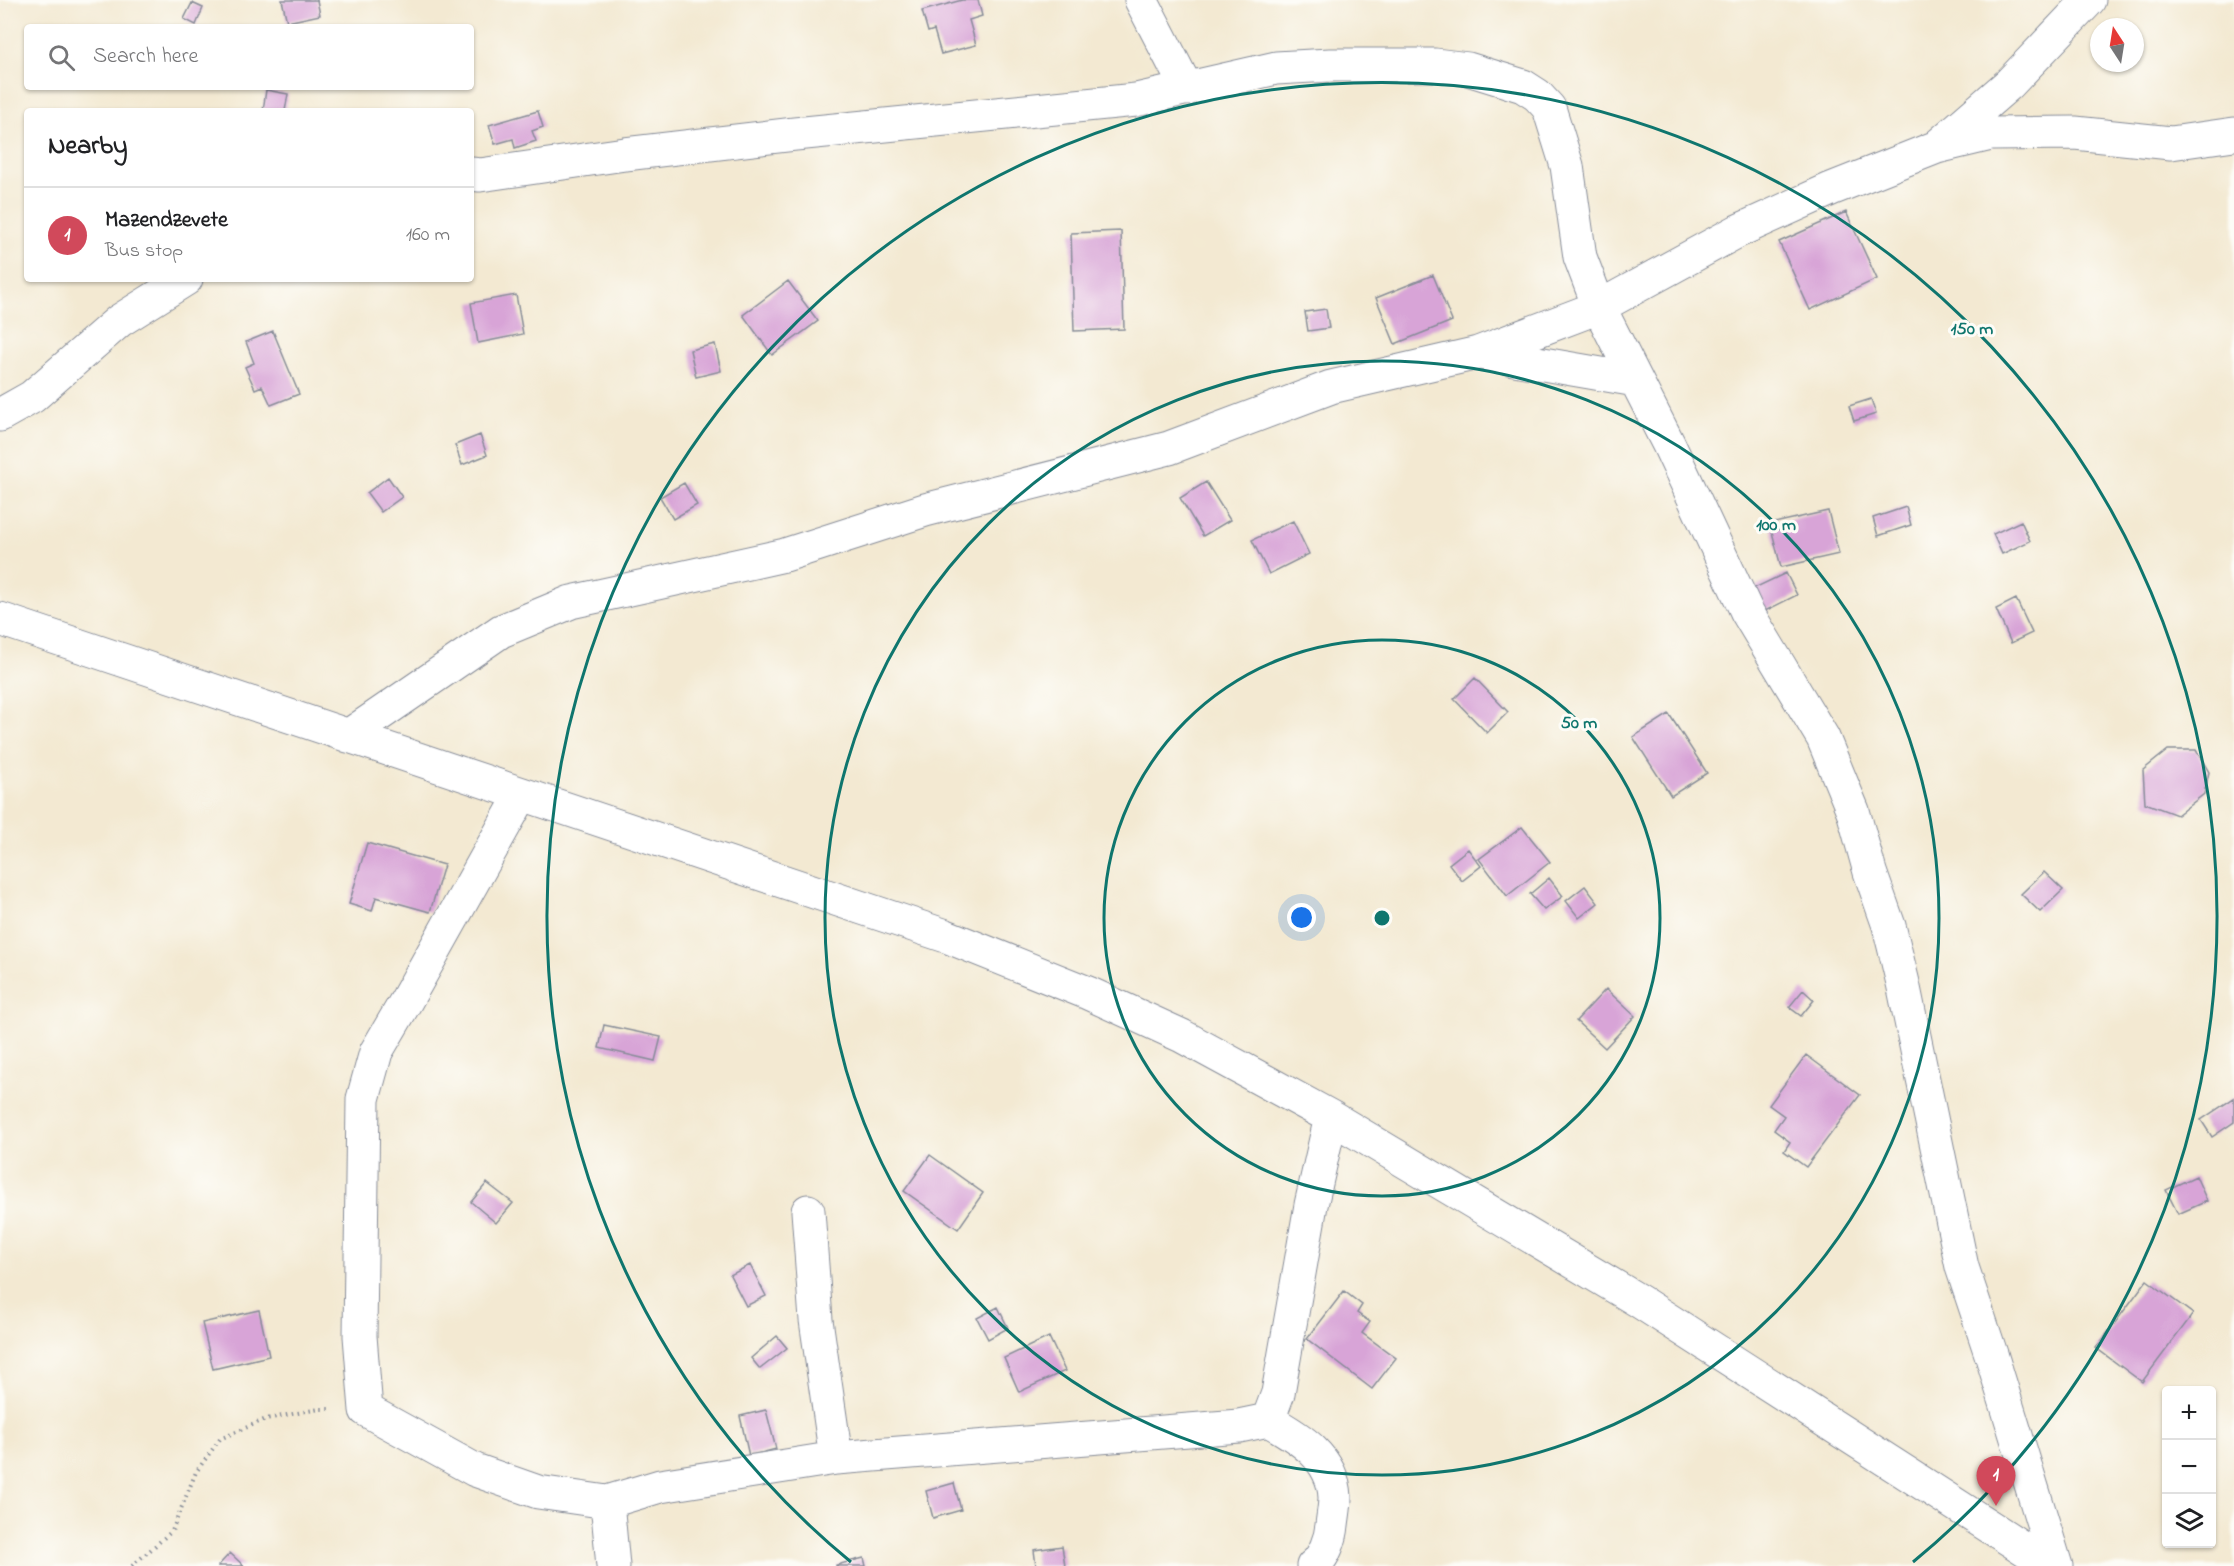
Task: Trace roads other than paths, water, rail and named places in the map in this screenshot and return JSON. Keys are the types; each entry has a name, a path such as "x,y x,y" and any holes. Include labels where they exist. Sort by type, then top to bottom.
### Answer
{"street":[{"path":"1141,0 1187,89"},
{"path":"1937,147 2009,84 2089,0"},
{"path":"474,174 795,134 1136,100 1276,68 1330,65 1435,65 1468,69 1523,86 1537,95 1549,108 1559,138 1567,166 1580,258 1599,307 1669,445 1747,612 1823,738 1854,811 1870,872 1889,926 1903,983 1962,1267 2056,1566"},
{"path":"348,736 501,631 571,602 785,555 925,510 1169,448 1331,387 1478,353 1599,307 1738,231 1831,189 1937,147 1991,134 2074,133 2171,143 2234,134"},
{"path":"0,415 32,397 119,321 181,282"},
{"path":"1478,353 1636,380"},
{"path":"0,620 957,940 1088,993 1182,1036 1331,1117 1639,1301 2051,1566"},
{"path":"522,794 376,1052 363,1099 360,1335 366,1410 475,1470 538,1492 607,1502 660,1486 836,1458 1239,1426 1268,1420 1302,1440 1325,1465 1335,1496 1331,1531 1319,1562 1313,1566"},
{"path":"1268,1420 1278,1393 1311,1205 1331,1117"},
{"path":"808,1211 816,1320 836,1458"},
{"path":"607,1502 613,1566"}],"place":[{"name":"Mazendzevete","path":"1996,1506"}]}
